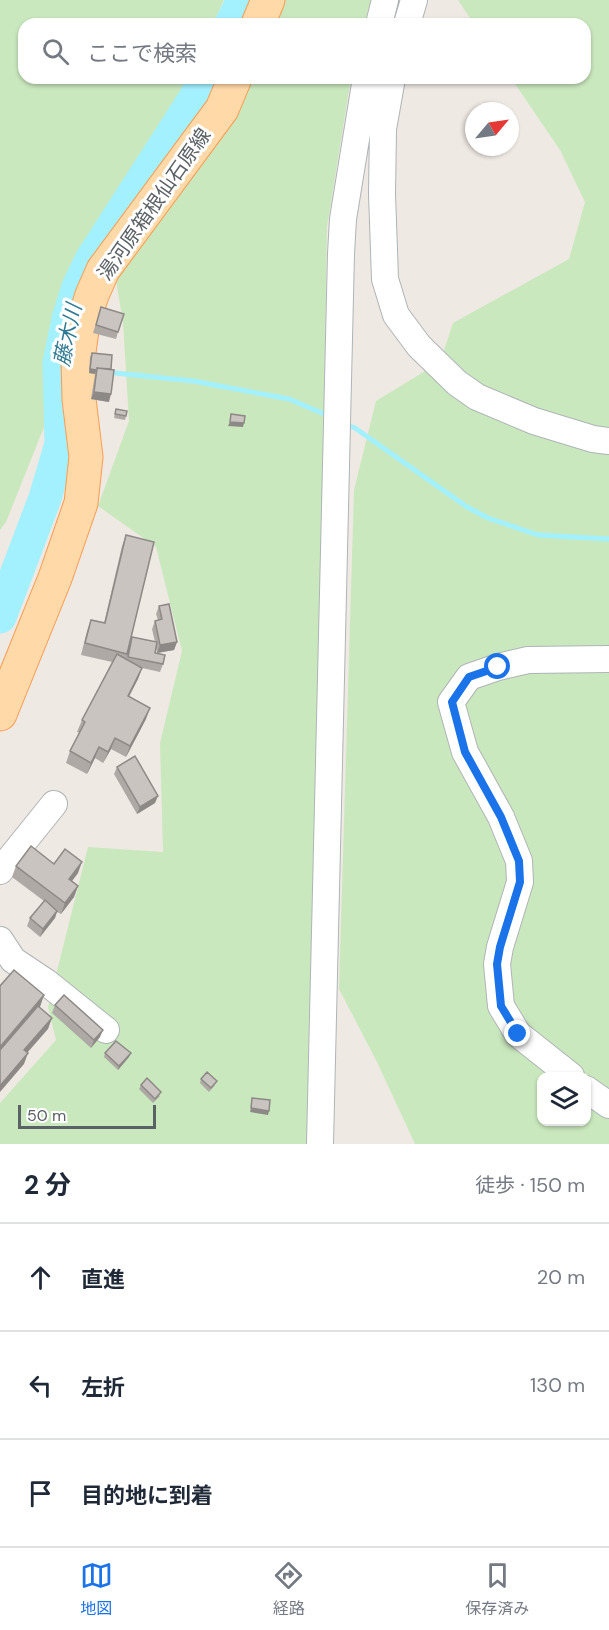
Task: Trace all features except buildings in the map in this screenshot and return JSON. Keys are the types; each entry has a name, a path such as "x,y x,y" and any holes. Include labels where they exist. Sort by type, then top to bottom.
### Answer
{"main road":[{"path":"260,18 268,0"},
{"name":"湯河原箱根仙石原線","path":"0,714 55,578 81,503 86,457 79,399 78,359 83,323 92,295 103,270 222,108 232,84"}],"street":[{"path":"382,18 386,0"},
{"path":"409,18 414,0"},
{"path":"320,1144 341,254 343,219 365,84"},
{"path":"391,84 383,129 382,194 384,279 396,315 419,346 457,383 477,397 534,421 594,439 609,441"},
{"path":"565,1072 518,1034 501,1006 497,964 520,882 519,861 501,817 465,752 452,702 469,677 498,667 528,660 609,659"},
{"path":"0,871 54,804"},
{"path":"4,958 46,982 106,1030"},
{"path":"591,1092 609,1105"}],"green space":[{"path":"0,0 224,0 216,18 18,18 18,84 186,84 83,257 71,286 54,356 48,417 6,522 0,530"},
{"path":"280,0 371,0 366,18 272,18"},
{"path":"458,0 609,0 609,1144 415,1144 377,1062 339,989 354,490 376,401 440,362 453,323 569,259 585,202 560,150 515,84 591,84 591,18 470,18"},
{"path":"242,84 350,84 327,227 312,1144 0,1144 0,1103 56,1040 48,1007 88,847 163,852 160,743 182,651 156,547 98,506 129,421 123,322 115,275"}],"waterway":[{"name":"藤木川","path":"234,18 243,0"},
{"name":"藤木川","path":"0,617 45,498 61,444 59,363 68,319 78,287 91,260 195,98 201,84"},
{"path":"115,373 193,381 289,399 329,416"},
{"path":"345,424 355,428 467,507 488,518 538,535 609,539"}],"route":[{"path":"498,667 469,677 452,702 465,752 501,817 519,861 520,882 497,964 501,1006 518,1034"}]}
